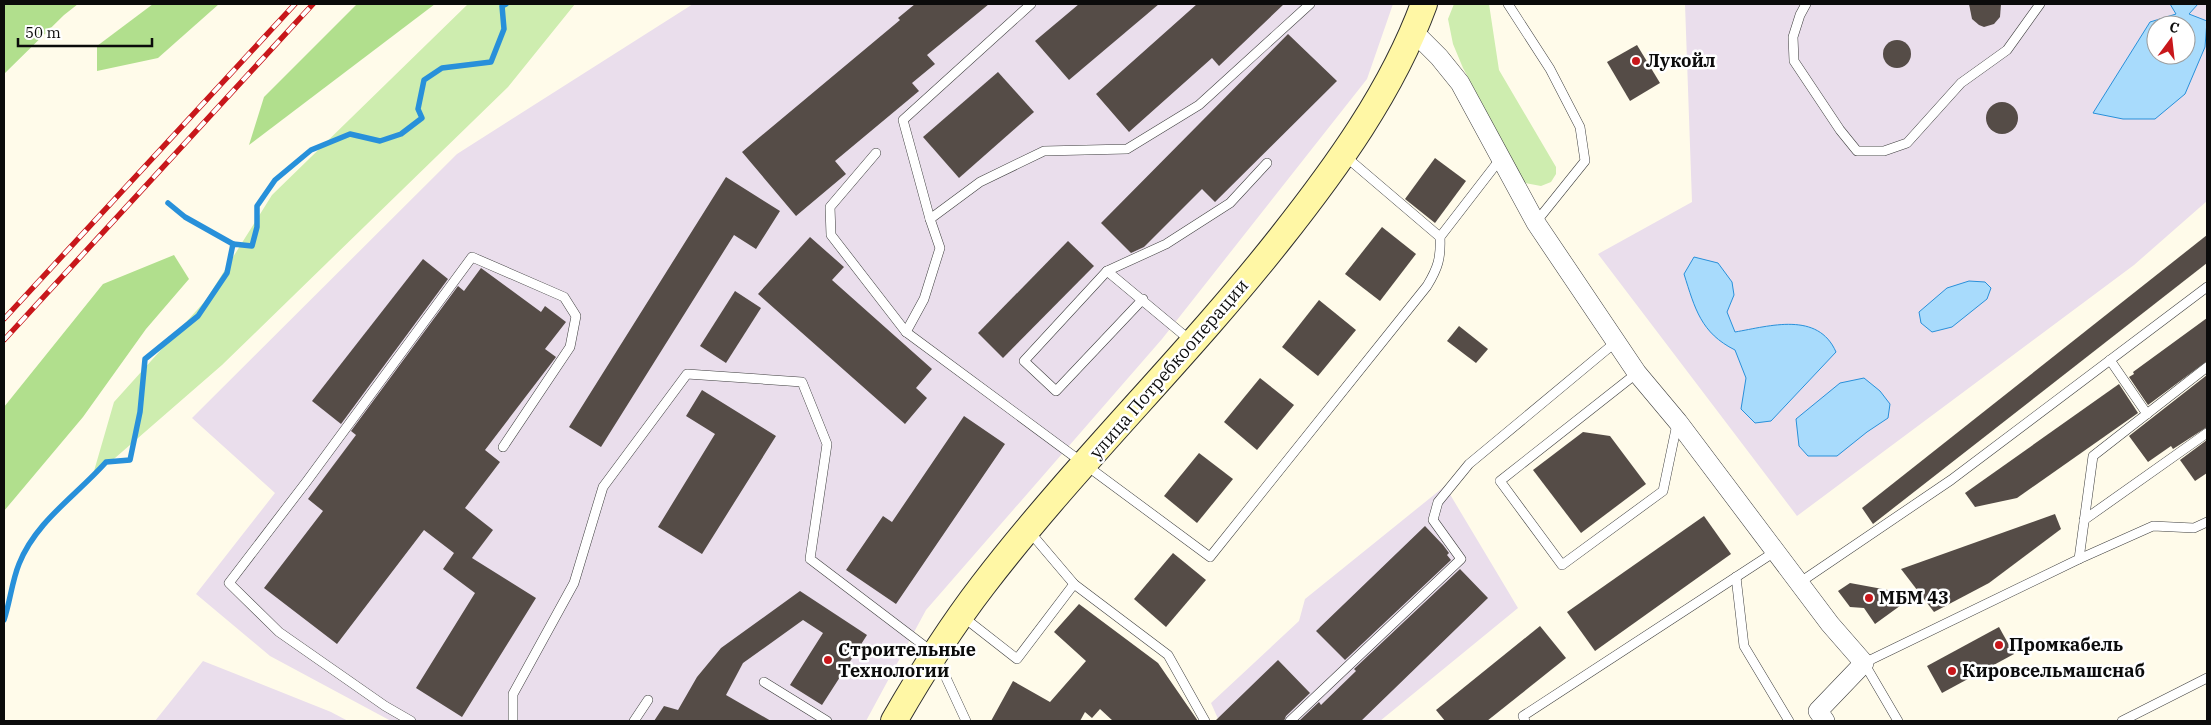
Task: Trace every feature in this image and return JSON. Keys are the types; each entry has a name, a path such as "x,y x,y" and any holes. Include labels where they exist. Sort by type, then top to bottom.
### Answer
{"main road":[{"name":"улица Потребкооперации","path":"894,721 934,654 982,586 1028,530 1194,342 1265,258 1343,155 1383,91 1414,32 1424,4"}],"street":[{"path":"1414,32 1439,57 1460,83 1536,223 1637,372 1678,422 1830,624 1864,663 1818,711 1825,721"}],"lane":[{"path":"906,332 924,299 940,248 930,219 903,120 1031,4"},
{"path":"930,219 980,182 1044,151 1127,149 1199,105 1310,4"},
{"path":"1508,4 1550,68 1580,127 1584,161 1536,223"},
{"path":"1806,4 1800,15 1793,37 1794,61 1840,130 1857,151 1866,151 1884,150 1907,143 1961,84 2007,50 2040,4"},
{"path":"876,153 830,207 831,235 906,332 1084,466 1210,557 1427,286 1438,268 1441,252 1440,237 1502,158"},
{"path":"1343,155 1440,237"},
{"path":"1143,299 1056,391 1024,361 1107,271 1166,244 1230,203 1267,163"},
{"path":"411,721 385,706 279,632 229,583 308,481 472,258 564,297 576,316 570,347 503,447"},
{"path":"1107,271 1194,342"},
{"path":"1799,582 1951,480 2207,287"},
{"path":"1290,721 1461,560 1433,520 1438,502 1469,464 1617,341"},
{"path":"2110,360 2147,414"},
{"path":"2079,559 2092,456 2207,367"},
{"path":"1637,372 1500,481 1562,565 1663,491 1678,422"},
{"path":"513,721 513,694 574,583 603,487 687,374 802,382 827,444 810,559 934,654 966,721"},
{"path":"2084,520 2207,433"},
{"path":"1898,721 1864,663 2079,559 2153,526 2194,528 2207,522"},
{"path":"1028,530 1074,584 1168,655 1205,721"},
{"path":"1525,721 1523,716 1776,551"},
{"path":"1736,577 1744,646 1789,721"},
{"path":"961,616 1016,659 1074,584"},
{"path":"2122,721 2207,678"},
{"path":"764,682 827,721"},
{"path":"634,721 648,700"}],"shaded area":[{"path":"693,4 1393,4 1367,79 1162,339 926,610 866,721 391,721 270,656 196,594 275,493 192,418 457,154"},
{"path":"1685,4 2207,4 2207,201 2134,265 1797,516 1598,254 1692,202"},
{"path":"1445,486 1518,608 1380,721 1219,721 1211,703 1299,621 1305,599"},
{"path":"203,661 331,712 348,721 155,721"}],"green space":[{"path":"4,4 78,4 64,15 4,74"},
{"path":"153,4 219,4 158,58 97,71 97,46"},
{"path":"357,4 435,4 249,145 264,97"},
{"path":"468,4 575,4 508,87 222,365 92,478 114,402 206,300 272,195"},
{"path":"1454,4 1489,4 1499,70 1556,167 1556,174 1551,182 1541,186 1525,183 1463,68 1453,44 1448,19"},
{"path":"174,255 189,279 146,329 83,417 4,511 4,407 103,284"}],"water":[{"path":"2170,4 2198,4 2189,14 2192,15 2173,15 2176,14"},
{"path":"2196,17 2207,21 2205,47 2185,94 2155,119 2123,119 2093,113 2146,28 2146,65 2196,65"},
{"path":"1694,257 1718,263 1732,282 1734,295 1727,312 1735,332 1778,325 1792,324 1805,326 1818,331 1828,339 1836,352 1771,421 1755,423 1741,409 1746,378 1735,350 1714,336 1707,328 1696,309 1684,274"},
{"path":"1969,281 1985,282 1991,288 1987,299 1952,327 1932,332 1921,323 1919,312 1947,288"},
{"path":"1864,378 1880,391 1890,404 1888,418 1837,456 1808,456 1799,446 1796,419 1840,383"}],"building":[{"path":"915,4 989,4 927,55 935,64 912,83 919,91 835,161 846,174 796,216 742,152 900,20 898,18"},
{"path":"1079,4 1159,4 1069,80 1035,41"},
{"path":"1197,4 1284,4 1219,66 1212,58 1129,132 1096,94"},
{"path":"1969,4 2001,4 2000,17 1994,24 1984,27 1979,25 1972,19"},
{"path":"1288,34 1337,81 1215,202 1202,189 1144,247 1131,253 1101,223"},
{"path":"1897,40 1907,44 1911,54 1907,64 1897,68 1887,64 1883,54 1887,44"},
{"path":"1637,45 1660,83 1630,101 1607,62"},
{"path":"998,72 1034,112 959,178 923,137"},
{"path":"2002,102 2008,103 2013,107 2017,112 2017,124 2013,129 2008,133 2002,134 1996,133 1991,129 1987,124 1986,118 1987,112 1991,107 1996,103"},
{"path":"1435,158 1466,181 1435,223 1405,199"},
{"path":"726,177 780,211 756,249 734,235 601,447 569,427"},
{"path":"1382,227 1416,254 1380,301 1345,274"},
{"path":"2207,235 2207,263 1873,524 1862,508"},
{"path":"810,237 844,267 832,280 932,369 916,388 927,398 905,424 758,294"},
{"path":"1068,241 1094,266 1003,358 978,333"},
{"path":"423,259 448,279 341,424 312,401"},
{"path":"481,268 541,312 545,306 566,322 545,349 556,357 485,450 500,462 465,508 493,530 472,558 536,598 462,717 416,688 475,593 443,569 454,553 424,530 337,644 264,588 323,511 308,499 356,435 351,431 458,286 464,291"},
{"path":"735,291 761,308 726,363 700,346"},
{"path":"1319,300 1356,330 1318,376 1282,347"},
{"path":"2207,318 2207,361 2148,405 2129,377 2134,374 2133,372"},
{"path":"1459,326 1488,349 1476,363 1447,341"},
{"path":"2207,375 2207,427 2173,449 2171,446 2148,462 2129,436"},
{"path":"1260,378 1294,405 1257,450 1224,422"},
{"path":"2119,384 2138,413 2017,498 1975,507 1965,493"},
{"path":"702,390 776,436 702,554 658,527 715,434 686,416"},
{"path":"964,416 1005,444 896,604 846,570 883,516 892,522"},
{"path":"1583,432 1610,436 1646,484 1581,533 1533,470"},
{"path":"2207,440 2207,473 2195,481 2180,460"},
{"path":"1199,453 1233,479 1197,523 1164,496"},
{"path":"2055,514 2061,529 1989,583 1934,612 1901,569"},
{"path":"1704,516 1731,554 1595,651 1567,612"},
{"path":"1425,526 1443,545 1449,553 1447,555 1451,560 1345,660 1316,631"},
{"path":"1173,553 1206,580 1166,627 1134,599"},
{"path":"1460,569 1488,598 1361,721 1299,721 1319,702 1321,705 1356,671 1354,669"},
{"name":"МБМ 43","path":"1850,583 1915,595 1875,624 1864,608 1850,607 1838,591"},
{"path":"800,591 867,635 822,705 790,685 823,633 803,620 743,663 726,695 771,721 654,721 664,706 678,710 697,677 721,648"},
{"path":"1079,604 1158,663 1198,721 1113,721 1100,709 1092,718 1085,712 1080,721 991,721 1013,681 1050,702 1086,661 1054,632"},
{"path":"1540,626 1566,658 1487,721 1445,721 1436,710"},
{"path":"1999,627 2014,654 1942,693 1927,666"},
{"path":"1278,660 1310,693 1286,716 1284,721 1215,721"}],"waterway":[{"path":"4,620 19,564 26,549 46,522 106,462 130,460 140,412 145,359 198,316 227,273 233,244 252,246 257,227 257,206 275,180 311,150 350,134 380,141 401,134 422,118 418,109 424,80 442,68 491,62 504,29 502,6 506,4"},
{"path":"168,203 185,217 233,244"}],"railway":[{"path":"4,319 295,4"},
{"path":"4,340 313,4"}],"place":[{"name":"Лукойл","path":"1636,61"},
{"name":"МБМ 43","path":"1869,598"},
{"name":"Промкабель","path":"1999,645"},
{"name":"Строительные Технологии","path":"828,660"},
{"name":"Кировсельмашснаб","path":"1952,671"}]}
